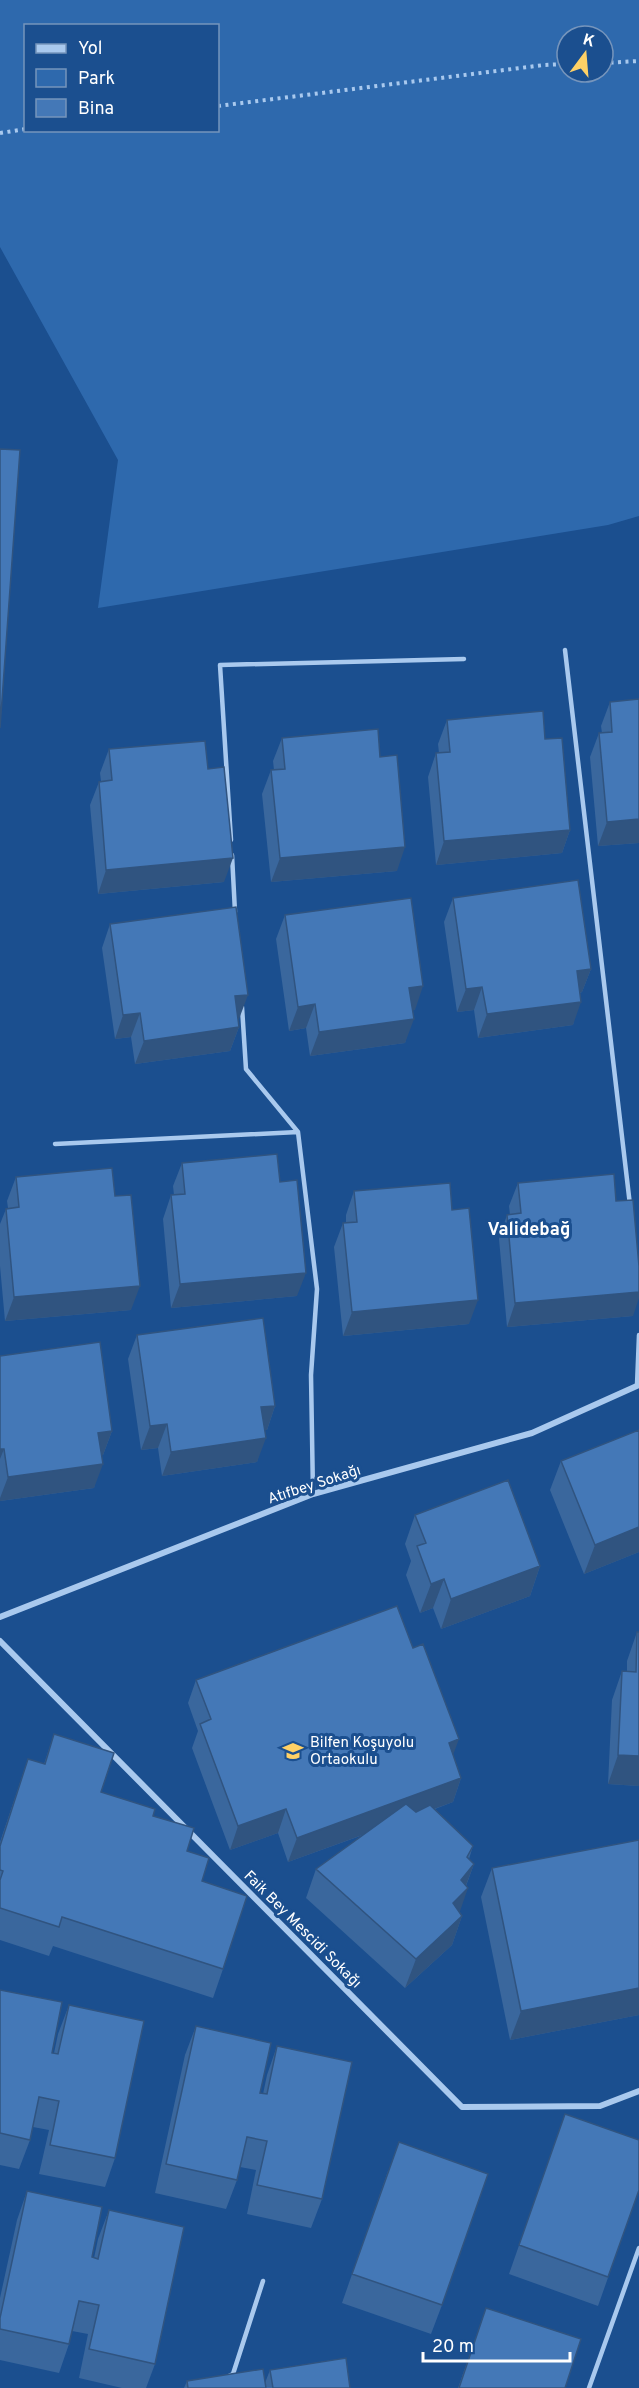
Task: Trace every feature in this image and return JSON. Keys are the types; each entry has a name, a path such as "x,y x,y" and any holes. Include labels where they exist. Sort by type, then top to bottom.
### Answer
{"street":[{"name":"Atıfbey Sokağı","path":"0,1617 313,1494 532,1433 638,1385"},
{"name":"Faik Bey Mescidi Sokağı","path":"0,1641 462,2107 600,2106 639,2091"}],"lane":[{"path":"565,650 631,1214"},
{"path":"236,914 219,665 464,659"},
{"path":"241,998 246,1069 298,1132 317,1288 311,1375 313,1494"},
{"path":"55,1144 298,1132"},
{"path":"638,1385 639,1335"},
{"path":"589,2388 639,2248"},
{"path":"225,2378 233,2374 263,2281"}],"path":[{"path":"615,62 639,61"},
{"path":"219,106 555,65"},
{"path":"0,133 24,129"}],"green space":[{"path":"0,0 639,0 639,516 608,525 98,608 118,460 0,247"}],"building":[{"path":"0,449 20,450 0,728"},
{"path":"639,699 639,819 607,822 599,733 612,732 610,702"},
{"path":"543,711 545,739 562,738 570,830 444,841 436,753 450,752 447,720"},
{"path":"378,729 380,757 397,755 405,847 280,858 271,770 285,769 282,738"},
{"path":"205,741 208,769 224,767 233,858 106,870 99,782 112,780 109,749"},
{"path":"578,880 591,969 577,971 581,1002 487,1014 482,987 466,989 453,898"},
{"path":"411,898 423,986 409,988 414,1019 319,1032 315,1004 298,1007 285,915"},
{"path":"236,907 248,995 235,996 239,1027 144,1041 140,1013 123,1015 110,924"},
{"path":"277,1154 280,1182 297,1180 306,1273 180,1284 171,1195 185,1194 182,1163"},
{"path":"112,1168 115,1196 131,1195 140,1286 14,1297 6,1209 19,1207 16,1177"},
{"path":"614,1174 616,1201 633,1200 639,1292 515,1303 507,1215 521,1213 518,1183"},
{"path":"450,1183 452,1210 469,1208 478,1300 352,1312 343,1223 357,1222 354,1191"},
{"path":"263,1318 275,1406 261,1407 266,1438 171,1452 167,1424 150,1426 137,1335"},
{"path":"100,1342 112,1431 98,1433 103,1464 8,1477 4,1449 0,1449 0,1356"},
{"path":"639,1430 639,1527 595,1545 561,1461"},
{"path":"508,1480 540,1566 451,1599 444,1579 431,1584 417,1546 426,1543 415,1515"},
{"name":"Bilfen Koşuyolu Ortaokulu","path":"397,1606 413,1648 423,1644 459,1739 449,1743 461,1778 297,1838 286,1809 238,1826 200,1724 211,1719 196,1680"},
{"path":"637,1632 639,1632 639,1756 618,1755 622,1671 636,1672"},
{"path":"54,1734 114,1753 101,1792 155,1809 153,1816 194,1828 187,1851 209,1858 202,1881 247,1896 223,1969 62,1917 59,1927 0,1908 0,1880 3,1871 0,1870 0,1846 28,1759 45,1764"},
{"path":"406,1804 416,1812 430,1805 473,1846 467,1857 474,1864 461,1880 468,1888 453,1903 462,1916 416,1959 316,1869"},
{"path":"639,1840 639,1988 521,2011 492,1868"},
{"path":"0,1990 62,2002 52,2053 58,2054 69,2005 144,2021 115,2158 50,2145 59,2101 39,2097 30,2140 0,2133"},
{"path":"196,2026 271,2043 260,2093 267,2094 277,2046 352,2062 322,2199 257,2185 267,2141 247,2137 237,2180 166,2164"},
{"path":"565,2114 639,2140 639,2190 608,2277 519,2245"},
{"path":"399,2142 488,2174 442,2305 352,2274"},
{"path":"27,2191 102,2207 92,2257 98,2259 109,2210 184,2227 155,2364 89,2349 99,2305 79,2301 69,2344 0,2329 0,2318"},
{"path":"486,2308 581,2339 565,2388 459,2388"},
{"path":"346,2358 350,2388 273,2388 270,2370"},
{"path":"263,2369 266,2388 188,2388 187,2381"}],"place":[{"name":"Bilfen Koşuyolu Ortaokulu","path":"293,1751"}],"district":[{"name":"Validebağ","path":"529,1229"}]}
